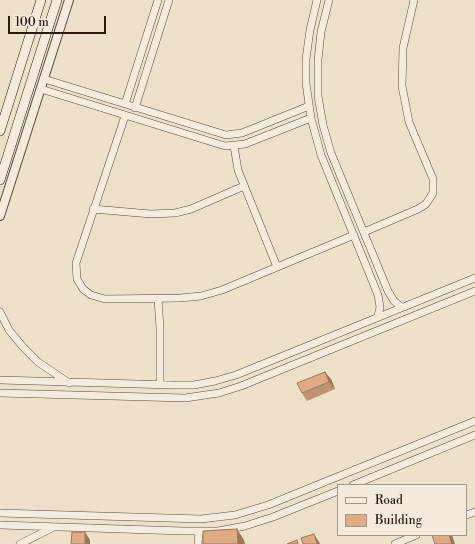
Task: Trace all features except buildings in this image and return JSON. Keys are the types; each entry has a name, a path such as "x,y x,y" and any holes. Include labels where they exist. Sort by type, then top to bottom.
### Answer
{"main road":[{"path":"0,131 41,0"},
{"path":"0,180 57,0"}],"street":[{"path":"0,216 69,0"},
{"path":"125,104 158,0"},
{"path":"135,108 169,0"},
{"path":"317,0 310,30 306,71 311,118 321,155 380,301 378,316"},
{"path":"329,0 321,32 317,71 320,110 327,139 390,296 401,307"},
{"path":"364,232 422,207 429,201 433,193 433,179 409,122 402,86 403,48 414,0"},
{"path":"306,71 317,71"},
{"path":"44,79 220,134 231,135 242,133 309,106"},
{"path":"40,89 218,145 234,146 246,144 311,118"},
{"path":"125,116 76,263 78,279 83,289 91,295 105,299 158,299 191,297 212,293 354,235"},
{"path":"165,128 168,118"},
{"path":"234,146 236,164 277,267"},
{"path":"93,209 150,214 175,213 191,209 244,186"},
{"path":"465,282 475,271"},
{"path":"0,380 194,385 226,378 475,278"},
{"path":"0,393 173,398 202,396 242,386 475,291"},
{"path":"380,301 387,300 390,296"},
{"path":"158,299 160,328 160,385"},
{"path":"0,312 9,330 23,347 38,362 70,383"},
{"path":"314,342 320,354"},
{"path":"0,512 191,518 224,517 262,507 475,421"},
{"path":"356,484 475,435"},
{"path":"372,462 378,475"},
{"path":"0,525 198,532 232,529 252,524 337,491"},
{"path":"20,544 53,527"},
{"path":"198,532 198,544"},
{"path":"395,544 414,536"}]}
